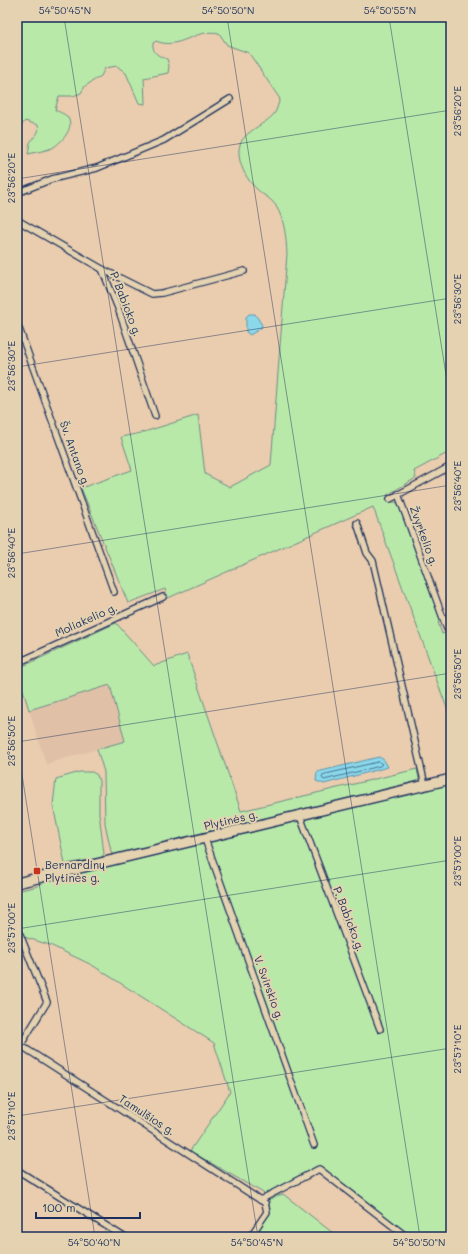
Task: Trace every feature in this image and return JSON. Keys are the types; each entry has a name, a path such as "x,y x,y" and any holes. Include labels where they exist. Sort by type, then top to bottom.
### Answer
{"main road":[{"name":"Plytinės g.","path":"17,883 451,779"}],"street":[{"path":"17,193 52,179 97,168 164,140 230,99"},
{"name":"P. Babicko g.","path":"17,220 102,269 118,308 155,416"},
{"path":"102,269 152,294 162,293 244,271"},
{"name":"Šv. Antano g.","path":"17,323 114,592"},
{"path":"390,499 451,466"},
{"name":"Žvyrkelio g.","path":"398,494 447,629"},
{"path":"357,523 367,553 373,561 425,785"},
{"name":"Moliakelio g.","path":"19,662 163,597"},
{"path":"17,649 19,662"},
{"name":"P. Babicko g.","path":"300,816 380,1029"},
{"name":"V. Svirskio g.","path":"205,839 314,1145"},
{"path":"17,927 47,1002 18,1046"},
{"name":"Tamulšios g.","path":"18,1046 263,1201"},
{"path":"250,1237 267,1212 263,1201 319,1169 407,1237"},
{"path":"17,1170 124,1237"}],"shaded area":[{"path":"110,685 125,741 46,764 29,710"}],"green space":[{"path":"17,17 451,17 451,451 414,471 416,478 387,495 390,502 399,504 441,622 438,622 442,634 451,631 451,719 373,507 168,598 165,589 128,603 81,488 132,470 121,437 141,433 198,415 205,474 230,487 271,465 287,254 286,241 283,223 276,206 254,186 247,177 240,161 239,150 243,138 274,114 280,99 249,53 227,45 219,33 210,32 180,42 164,43 156,41 153,43 155,52 167,59 169,66 168,73 144,78 145,104 139,103 126,73 117,66 105,68 101,76 85,86 81,93 73,96 59,96 55,110 67,117 70,122 70,126 66,135 56,146 28,154 30,143 38,133 39,128 38,125 25,121 19,129 17,167"},
{"path":"116,623 154,666 187,654 241,811 417,769 419,779 417,781 112,856 105,823 104,772 97,749 125,741 110,685 29,710 17,669"},
{"path":"80,772 92,772 97,775 99,781 99,813 104,854 101,858 65,864 53,805 56,779"},
{"path":"451,784 451,1237 410,1237 356,1193 322,1168 317,1166 265,1194 190,1151 230,1092 214,1043 92,965 50,945 24,937 17,919 17,891 38,886 44,882"},
{"path":"283,1194 338,1237 254,1237 270,1213 269,1199"}],"water":[{"path":"249,314 255,314 262,325 261,328 250,335 246,332 246,317"},
{"path":"379,757 384,760 388,767 324,784 316,781 317,772"}],"place":[{"name":"Bernardinų Plytinės g.","path":"37,871"}]}
